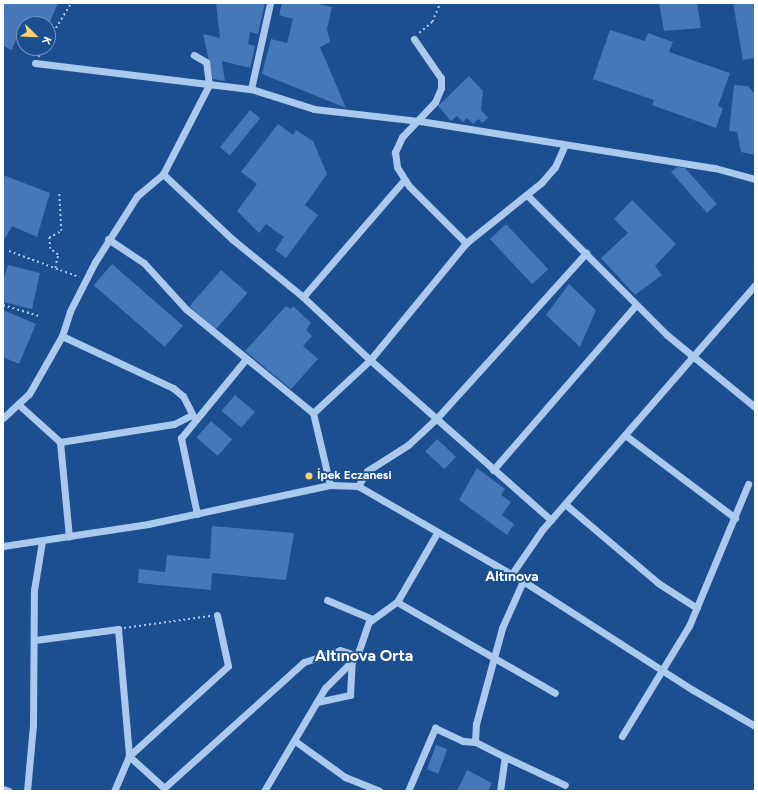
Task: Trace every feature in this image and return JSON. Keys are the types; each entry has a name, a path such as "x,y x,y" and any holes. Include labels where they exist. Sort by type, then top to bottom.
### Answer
{"street":[{"path":"251,89 270,3"},
{"path":"414,39 441,78 438,95 420,121 402,137 395,152 397,167 404,180 466,243"},
{"path":"3,418 29,394 62,336 86,280 108,239 137,196 163,174 171,152 209,85 206,62 194,55"},
{"path":"35,63 251,89 314,109 420,121 715,168 755,179"},
{"path":"313,413 370,360 466,243 529,197 555,166 565,145"},
{"path":"163,174 232,239 302,297 370,360 551,520"},
{"path":"302,297 404,180"},
{"path":"529,197 636,305 692,357 755,407"},
{"path":"108,239 144,263 186,309 313,413 330,485"},
{"path":"358,486 367,471 408,445 436,419 586,253"},
{"path":"511,575 551,520 755,285"},
{"path":"493,470 636,305"},
{"path":"62,336 173,388 183,396 193,417"},
{"path":"197,514 181,438 193,417 246,359"},
{"path":"18,404 60,442 69,536"},
{"path":"60,442 174,424 193,417"},
{"path":"625,435 735,518"},
{"path":"622,736 697,608 748,484"},
{"path":"3,546 42,541 197,514 330,485 358,486 437,533 524,581 662,670 755,726"},
{"path":"565,504 658,583 697,608"},
{"path":"317,702 350,695 354,659 372,619 398,602 437,533"},
{"path":"27,791 35,640 34,590 42,541"},
{"path":"476,742 476,724 493,656 524,581"},
{"path":"327,600 372,619"},
{"path":"398,602 555,693"},
{"path":"114,791 129,756 228,666 217,615"},
{"path":"35,640 118,629 129,756 164,788 304,662 340,650 354,659"},
{"path":"264,791 317,702 337,673 354,659"},
{"path":"408,791 435,728 463,741 476,742 565,785"},
{"path":"295,741 345,777 379,791"},
{"path":"500,791 505,757"},
{"path":"3,789 9,791"}],"path":[{"path":"56,28 71,3"},
{"path":"414,39 432,22 440,3"},
{"path":"55,268 58,255 50,249 48,238 61,231 59,194"},
{"path":"9,251 86,280"},
{"path":"3,305 38,316"},
{"path":"118,629 217,615"}],"building":[{"path":"3,3 58,3 52,16 16,16 16,39 12,50 3,46"},
{"path":"216,3 265,3 258,34 250,32 248,44 255,46 250,68 222,61 225,81 213,79 203,34 220,38"},
{"path":"282,3 314,3 332,7 327,29 330,42 320,47 346,108 262,74 271,39 287,43 293,19 279,15"},
{"path":"659,3 697,3 701,28 664,31"},
{"path":"733,3 755,3 755,58 743,60"},
{"path":"610,30 645,41 648,33 673,42 669,52 730,73 718,106 723,108 716,128 652,105 654,100 593,79"},
{"path":"469,76 483,91 481,110 488,118 482,123 479,119 473,124 467,118 463,122 457,116 451,121 438,106"},
{"path":"734,85 748,86 755,94 755,155 741,152 737,132 729,131"},
{"path":"250,110 260,118 230,155 220,147"},
{"path":"278,124 293,135 296,130 313,141 327,174 305,205 318,215 286,258 275,250 284,237 266,224 259,233 237,211 257,184 241,172"},
{"path":"677,167 685,168 717,204 707,213 671,172"},
{"path":"3,175 50,193 37,237 12,226 3,242"},
{"path":"632,200 676,244 655,266 662,275 635,295 601,258 628,233 614,219"},
{"path":"506,224 548,269 532,284 490,239"},
{"path":"112,264 183,326 165,347 94,285"},
{"path":"8,265 40,273 32,309 3,302 3,280"},
{"path":"221,270 247,293 216,329 190,306"},
{"path":"569,284 596,310 580,347 546,315"},
{"path":"286,306 291,309 293,306 311,323 306,330 312,336 303,346 318,359 291,389 245,351"},
{"path":"3,310 36,324 19,364 3,357"},
{"path":"235,395 255,412 241,428 222,411"},
{"path":"211,421 232,439 218,456 197,438"},
{"path":"437,439 456,457 444,469 425,451"},
{"path":"477,468 505,489 501,495 511,502 502,515 514,524 507,535 459,500"},
{"path":"212,526 294,533 286,580 212,573 211,590 138,583 139,569 165,572 167,555 210,559"},
{"path":"436,745 447,749 438,774 427,769"},
{"path":"467,770 492,783 488,791 457,791"}],"place":[{"name":"İpek Eczanesi","path":"309,476"}],"district":[{"name":"Altınova","path":"512,577"},
{"name":"Altınova Orta","path":"364,656"}]}
